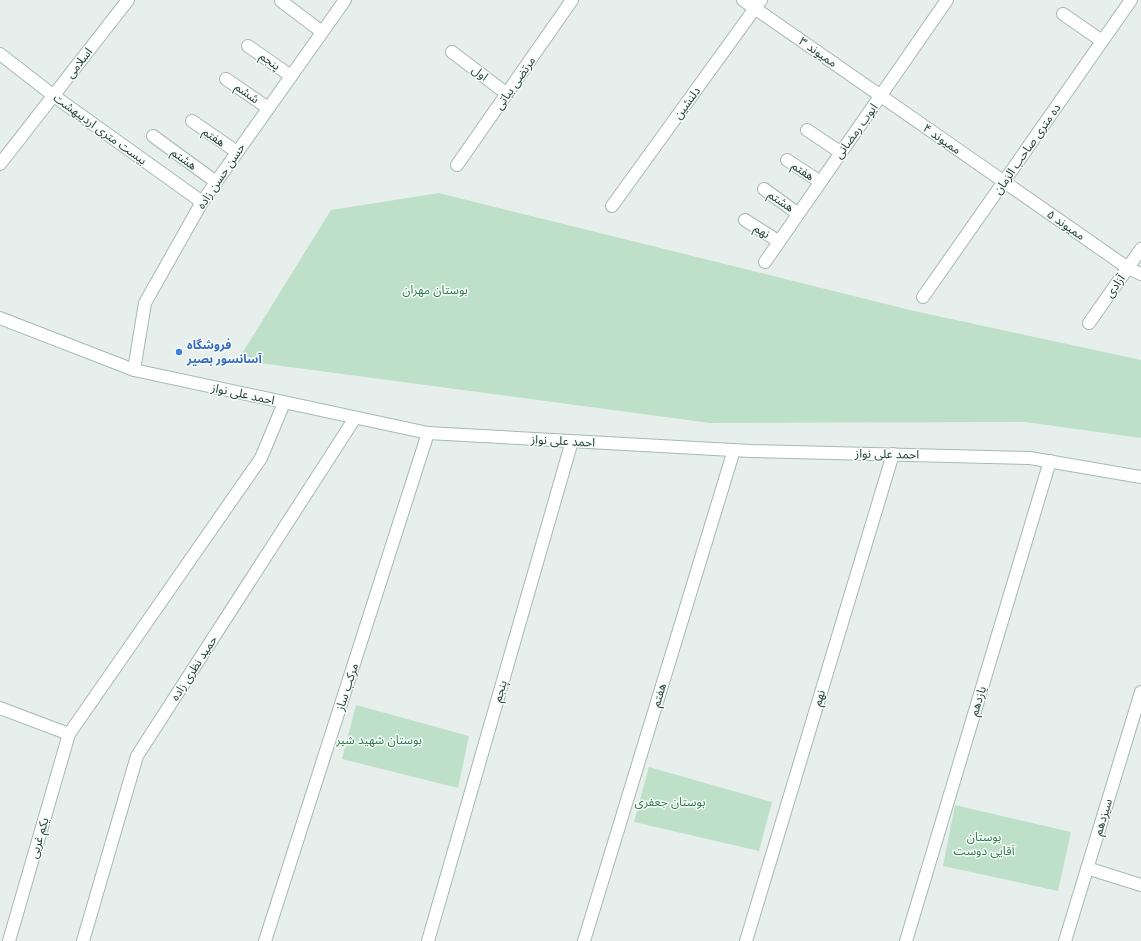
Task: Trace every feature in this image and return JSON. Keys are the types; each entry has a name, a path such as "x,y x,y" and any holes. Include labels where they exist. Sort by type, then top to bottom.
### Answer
{"street":[{"name":"اسلامی","path":"0,164 128,0"},
{"name":"حسن حسن زاده","path":"134,370 145,303 202,202 345,0"},
{"name":"مرتضی بیاتی","path":"457,165 572,0"},
{"name":"ممیوند ۳","path":"743,0 758,4 881,96"},
{"name":"ایوب رمضانی","path":"765,262 797,213 881,96 947,0"},
{"name":"ده متری صاحب الزمان","path":"923,297 1131,0"},
{"path":"281,1 322,32"},
{"name":"دلنشین","path":"612,206 758,4"},
{"path":"1063,14 1102,41"},
{"name":"پنجم","path":"248,46 291,76"},
{"name":"اول","path":"452,52 507,94"},
{"name":"بیست متری اردیبهشت","path":"0,54 54,96 202,202"},
{"name":"ششم","path":"226,79 268,108"},
{"name":"ممیوند ۴","path":"881,96 1004,182"},
{"name":"هفتم","path":"192,121 237,152"},
{"path":"807,130 840,152"},
{"name":"هشتم","path":"153,136 216,182"},
{"name":"هفتم","path":"787,160 820,182"},
{"name":"ممیوند ۵","path":"1004,182 1128,268 1141,274"},
{"name":"هشتم","path":"764,189 797,213"},
{"name":"نهم","path":"745,220 778,241"},
{"name":"آزادی","path":"1089,323 1141,249"},
{"name":"احمد علی نواز","path":"0,318 134,370 428,433 734,450 1030,458 1141,477"},
{"name":"یکم غربی","path":"9,941 69,734 261,458 284,403"},
{"name":"حمید نظری زاده","path":"83,941 137,756 355,418"},
{"name":"مرکب ساز","path":"265,941 428,433"},
{"name":"پنجم","path":"428,941 572,441"},
{"name":"هفتم","path":"584,941 734,450"},
{"name":"نهم","path":"746,941 893,454"},
{"name":"یازدهم","path":"906,941 1050,461"},
{"name":"سیزدهم","path":"1065,941 1141,692"},
{"path":"0,708 69,734"},
{"path":"1087,868 1141,885"}],"green space":[{"name":"بوستان مهران","path":"439,193 910,310 1141,360 1141,438 1025,422 710,423 238,360 331,210"},
{"name":"بوستان شهید شیر","path":"356,705 469,736 458,788 342,759"},
{"name":"بوستان جعفری","path":"649,767 772,802 759,851 634,822"},
{"name":"بوستان آقایی دوست","path":"955,805 1071,832 1058,891 943,866"}],"place":[{"name":"فروشگاه آسانسور بصیر","path":"179,352"}]}
